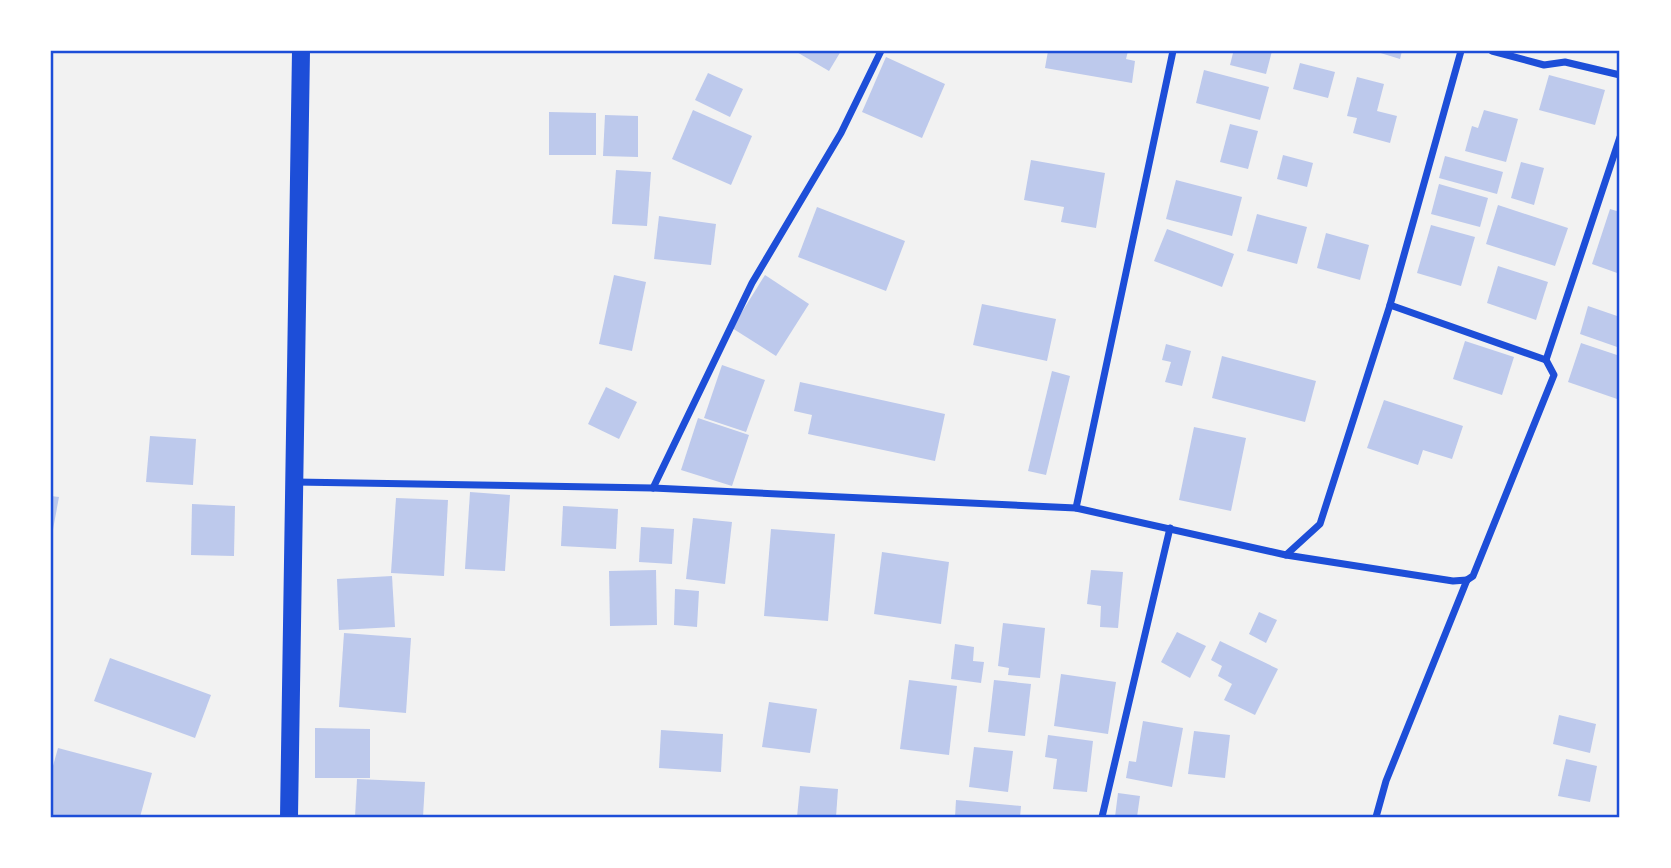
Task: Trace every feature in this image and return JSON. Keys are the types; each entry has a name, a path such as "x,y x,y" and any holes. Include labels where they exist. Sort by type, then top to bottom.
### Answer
{"main road":[{"path":"289,817 301,51"}],"street":[{"path":"296,51 301,51"},
{"path":"653,488 752,283 841,133 881,51"},
{"path":"1076,508 1173,51"},
{"path":"1286,555 1320,524 1390,305 1461,51"},
{"path":"1492,51 1544,65 1565,62 1620,75"},
{"path":"1546,360 1620,140"},
{"path":"294,482 653,488 1076,508 1286,555 1453,582 1467,580 1473,576 1554,375 1546,360 1390,305"},
{"path":"1102,817 1170,528"},
{"path":"1376,817 1385,781 1467,580"}],"building":[{"path":"795,51 841,51 829,71"},
{"path":"1048,51 1128,51 1126,59 1135,61 1132,83 1045,68"},
{"path":"1227,51 1272,51 1266,74 1230,65 1233,53"},
{"path":"1374,51 1402,51 1400,59"},
{"path":"886,57 945,84 922,138 862,112"},
{"path":"1300,63 1335,72 1328,98 1293,89"},
{"path":"1204,70 1269,87 1260,120 1196,103"},
{"path":"708,73 743,89 730,117 695,100"},
{"path":"1549,75 1605,90 1595,125 1539,110"},
{"path":"1357,77 1384,84 1377,111 1397,116 1390,143 1353,133 1357,118 1347,116"},
{"path":"693,110 752,136 731,185 672,159"},
{"path":"1484,110 1518,119 1506,162 1465,151 1472,126 1478,128"},
{"path":"549,112 596,113 596,155 549,155"},
{"path":"605,115 638,116 638,157 603,156"},
{"path":"1230,124 1258,131 1248,169 1220,162"},
{"path":"1283,155 1313,163 1307,187 1277,179"},
{"path":"1445,156 1503,172 1497,194 1439,178"},
{"path":"1031,160 1105,173 1096,228 1061,222 1064,207 1024,200"},
{"path":"1521,162 1544,168 1534,205 1511,198"},
{"path":"616,170 651,172 647,226 612,224"},
{"path":"1176,180 1242,197 1232,236 1166,219"},
{"path":"1439,184 1488,198 1480,227 1431,214"},
{"path":"1498,205 1568,228 1555,266 1486,244"},
{"path":"817,207 905,241 886,291 798,257"},
{"path":"1610,209 1620,212 1620,274 1592,264"},
{"path":"1257,214 1307,227 1297,264 1247,251"},
{"path":"659,216 716,224 711,265 654,259"},
{"path":"1431,225 1475,237 1461,286 1417,273"},
{"path":"1167,229 1234,254 1222,287 1154,261"},
{"path":"1326,233 1369,245 1360,280 1317,268"},
{"path":"1498,266 1548,282 1536,320 1487,303"},
{"path":"614,275 646,282 632,351 599,344"},
{"path":"765,275 809,304 776,356 732,328"},
{"path":"982,304 1056,319 1047,361 973,345"},
{"path":"1588,306 1620,317 1620,348 1580,334"},
{"path":"1465,341 1514,357 1502,395 1453,379"},
{"path":"1581,343 1620,356 1620,400 1568,382"},
{"path":"1166,344 1191,351 1182,386 1165,382 1171,362 1162,360"},
{"path":"1222,356 1316,381 1305,422 1212,398"},
{"path":"722,365 765,380 746,432 704,418"},
{"path":"1052,371 1070,376 1046,475 1028,471"},
{"path":"800,382 945,414 935,461 808,434 812,415 794,411"},
{"path":"606,387 637,402 619,439 588,424"},
{"path":"1384,400 1463,426 1452,459 1423,450 1418,465 1367,448"},
{"path":"698,418 749,435 732,486 681,470"},
{"path":"1194,427 1246,438 1231,511 1179,500"},
{"path":"150,436 196,439 193,485 146,482"},
{"path":"470,492 510,495 505,571 465,569"},
{"path":"51,496 59,497 52,535 51,535"},
{"path":"396,498 448,500 444,576 391,573"},
{"path":"192,504 235,506 234,556 191,555"},
{"path":"563,506 618,509 616,549 561,546"},
{"path":"693,518 732,522 725,584 686,579"},
{"path":"641,527 674,529 672,564 639,562"},
{"path":"771,529 835,534 828,621 764,616"},
{"path":"882,552 949,562 941,624 874,614"},
{"path":"656,570 657,625 610,626 609,571"},
{"path":"1091,570 1123,572 1118,628 1100,627 1101,606 1087,604"},
{"path":"392,576 395,627 339,630 337,579"},
{"path":"675,589 699,591 697,627 674,625"},
{"path":"1259,612 1277,620 1266,643 1249,634"},
{"path":"1003,623 1045,628 1040,678 1008,675 1009,668 998,666"},
{"path":"1177,632 1206,646 1190,678 1161,662"},
{"path":"344,633 411,638 406,713 339,707"},
{"path":"1220,641 1278,669 1255,715 1224,700 1232,684 1218,676 1222,666 1211,660"},
{"path":"955,644 974,647 973,661 984,662 981,683 951,679"},
{"path":"110,658 211,695 195,738 94,701"},
{"path":"1061,674 1116,682 1108,734 1054,726"},
{"path":"909,680 957,686 949,755 900,749"},
{"path":"994,680 1031,684 1025,736 988,732"},
{"path":"769,702 817,709 810,753 762,747"},
{"path":"1559,715 1596,724 1590,753 1553,744"},
{"path":"1143,721 1183,728 1172,787 1126,778 1129,761 1136,762"},
{"path":"315,728 370,729 370,778 315,778"},
{"path":"661,730 723,734 721,772 659,768"},
{"path":"1194,731 1230,735 1225,778 1188,774"},
{"path":"1048,735 1093,741 1087,792 1053,789 1057,759 1045,757"},
{"path":"974,747 1013,751 1008,792 969,787"},
{"path":"58,748 152,773 140,817 51,817 51,773"},
{"path":"1566,759 1597,766 1590,802 1558,796"},
{"path":"357,779 425,782 423,817 355,817"},
{"path":"800,786 838,789 836,817 797,817"},
{"path":"1118,793 1140,796 1137,817 1115,817"},
{"path":"956,800 1021,806 1020,817 955,817"}]}
